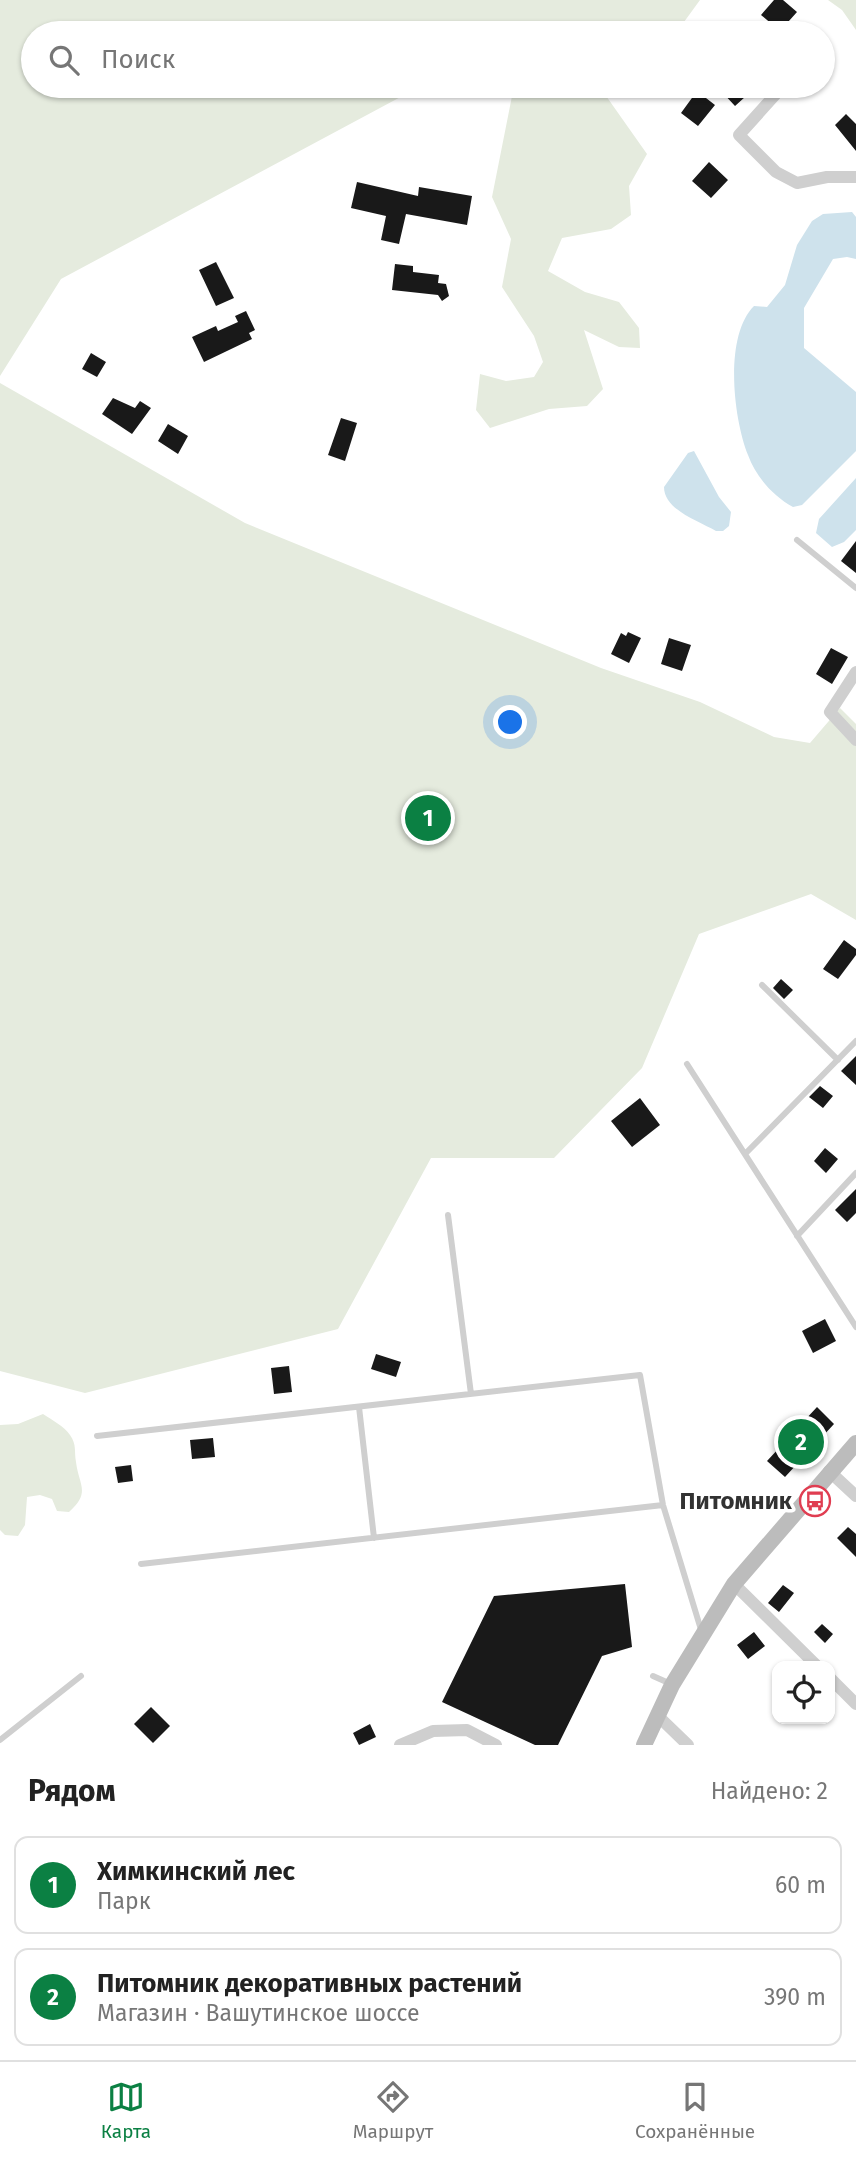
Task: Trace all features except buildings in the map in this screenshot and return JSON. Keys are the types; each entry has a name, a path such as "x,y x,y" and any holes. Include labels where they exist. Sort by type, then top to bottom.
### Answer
{"street":[{"path":"772,98 739,135 776,172 797,183 827,177 856,177"},
{"path":"856,672 830,712 856,740"},
{"path":"644,1745 672,1685 734,1584 856,1443"},
{"path":"830,1471 856,1496"},
{"path":"734,1584 812,1661"},
{"path":"835,1683 856,1704"},
{"path":"657,1716 688,1745"},
{"path":"400,1745 433,1731 467,1730 496,1745"}],"lane":[{"path":"797,540 856,588"},
{"path":"762,985 838,1060"},
{"path":"745,1154 856,1041"},
{"path":"687,1064 797,1236 853,1317 856,1327"},
{"path":"797,1236 856,1173"},
{"path":"448,1215 471,1394"},
{"path":"97,1436 640,1375 663,1505 703,1635"},
{"path":"359,1407 374,1538"},
{"path":"141,1564 663,1505"},
{"path":"0,1740 81,1676"},
{"path":"653,1676 672,1685"}],"shaded area":[{"path":"0,0 700,0 685,21 21,21 21,98 399,98 61,279 0,376"},
{"path":"828,0 856,0 856,30 842,10"},
{"path":"512,98 608,98 647,154 629,186 631,215 611,229 562,238 548,271 585,292 619,302 639,328 640,348 619,347 584,330 603,389 587,406 549,409 490,428 476,410 480,374 506,381 534,377 543,362 534,336 502,287 511,239 492,197"},
{"path":"0,383 245,523 601,668 700,702 774,737 810,743 840,708 856,724 856,920 811,894 699,934 642,1068 554,1158 431,1158 338,1329 85,1393 0,1371"},
{"path":"43,1414 65,1429 72,1439 82,1494 69,1512 57,1511 52,1499 40,1495 27,1497 25,1525 18,1536 5,1535 0,1530 0,1425 18,1424"}],"water":[{"path":"852,212 856,217 856,259 833,259 804,308 804,348 856,392 856,451 802,505 793,507 772,492 760,478 751,463 743,439 735,399 738,337 754,306 767,307 785,285 797,245 812,221 823,214"},
{"path":"694,451 719,497 731,512 729,526 723,531 716,531 684,514 666,495 664,487 688,453"},
{"path":"856,478 856,530 844,542 832,547 816,533 819,519"}],"place":[{"name":"Химкинский лес","path":"428,818"},
{"name":"Питомник декоративных растений","path":"801,1442"},
{"name":"Питомник","path":"815,1501"}]}
